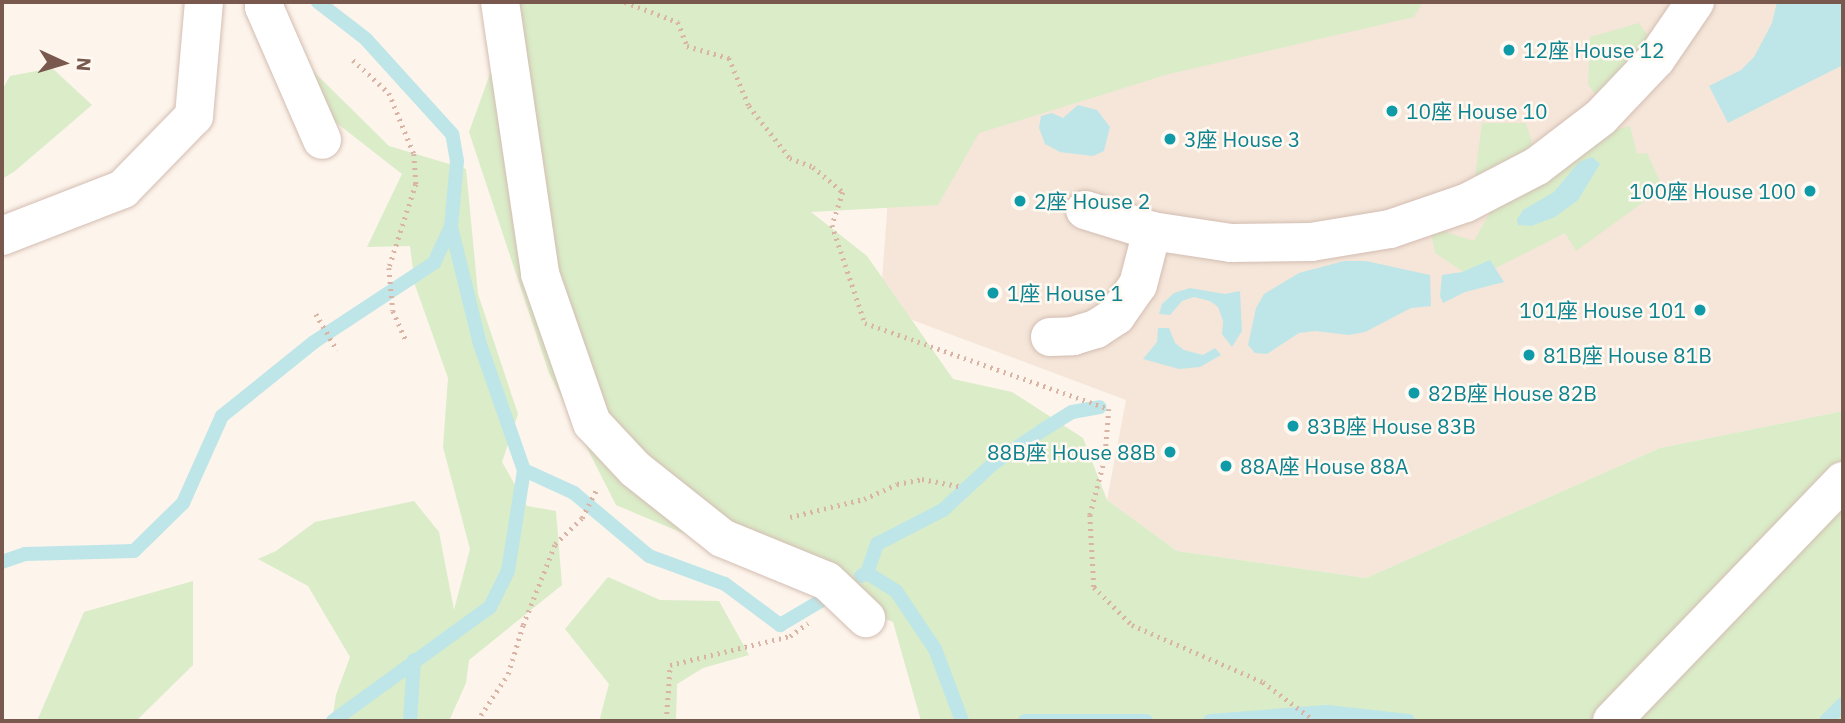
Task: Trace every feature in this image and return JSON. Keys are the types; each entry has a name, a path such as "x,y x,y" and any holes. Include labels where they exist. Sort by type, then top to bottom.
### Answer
{"street":[{"path":"2,236 123,189 194,116 204,2"},
{"path":"265,2 264,7 322,140"},
{"path":"500,2 540,274 592,423 635,469 722,538 828,581 854,607"},
{"path":"1085,210 1152,231 1231,243 1311,242 1391,229 1466,203 1537,166 1601,117 1656,59 1695,2"},
{"path":"1050,337 1085,333 1116,316 1138,285 1152,231"},
{"path":"1612,721 1843,481"}],"path":[{"path":"625,2 678,22 687,46 729,58 749,106 790,159 813,167 843,192 832,225 865,323 1109,409 1105,459 1090,515 1094,587 1132,625 1263,682 1315,721"},
{"path":"353,60 389,93 414,154 416,184 405,227 391,255 389,268 393,311 407,342"},
{"path":"316,314 337,351"},
{"path":"477,721 508,674 523,625 555,544 582,518 596,490 584,435 592,423"},
{"path":"731,541 762,526 804,512 864,499 897,484 922,479 959,486"},
{"path":"666,721 670,665 790,636 854,607"}],"shaded area":[{"path":"1381,2 1843,2 1843,411 1660,448 1366,578 1177,551 1107,500 1126,400 880,308 891,157"}],"green space":[{"path":"516,2 1423,2 1414,17 1169,74 979,133 938,205 811,212 867,256 953,379 1012,392 1083,438 1107,500 1177,551 1366,578 1660,448 1843,411 1843,721 921,721 893,622 616,505 549,373 469,132"},
{"path":"1639,23 1659,52 1597,96 1588,85 1590,37"},
{"path":"52,68 92,105 2,179 2,90 10,76"},
{"path":"312,70 389,146 466,169 478,294 518,414 502,462 527,506 556,511 562,585 469,660 466,683 449,721 332,721 336,695 350,657 308,586 258,559 276,551 315,522 414,501 439,532 454,610 470,549 443,447 448,378 415,285 410,246 367,247 402,174 270,71"},
{"path":"1482,123 1526,123 1533,146 1474,184"},
{"path":"1630,126 1637,154 1647,153 1663,188 1576,251 1565,233 1474,279 1435,253 1430,227 1474,241 1490,212 1601,133"},
{"path":"608,577 660,600 719,601 749,655 703,668 677,684 676,721 604,721 600,718 609,684 565,629"},
{"path":"193,581 193,665 136,721 37,721 84,612"}],"water":[{"path":"1777,2 1843,2 1843,65 1728,123 1709,86 1741,70 1754,57 1772,23"},
{"path":"1078,105 1097,110 1110,127 1104,151 1093,156 1060,152 1045,144 1039,128 1041,116 1052,113 1063,118"},
{"path":"1592,157 1600,164 1578,200 1555,217 1531,226 1518,225 1517,219 1523,210 1554,192 1579,162"},
{"path":"1490,260 1504,282 1465,292 1443,303 1440,296 1442,275 1462,272"},
{"path":"1344,261 1366,261 1430,275 1431,306 1411,308 1365,332 1349,335 1315,331 1299,333 1267,354 1255,353 1248,345 1256,308 1264,294 1299,273"},
{"path":"1190,288 1225,294 1240,291 1242,331 1232,347 1222,334 1223,321 1218,307 1210,301 1194,297 1182,301 1170,315 1159,314 1162,304 1174,293"},
{"path":"1158,328 1169,328 1175,343 1184,350 1203,355 1215,348 1221,355 1200,367 1179,369 1143,359 1157,342"}],"waterway":[{"path":"2,562 25,554 134,551 183,503 222,416 314,342 434,263 451,227 457,161 452,134 366,39 318,2"},
{"path":"451,227 480,344 524,470 574,493 649,556 725,584 780,625 824,599"},
{"path":"867,573 877,544 943,510 994,463 1072,412 1100,407"},
{"path":"333,721 490,607 508,571 524,470"},
{"path":"861,576 867,573 896,591 935,649 962,721"},
{"path":"410,721 414,660"},
{"path":"1826,721 1843,704"},
{"path":"1210,721 1327,712 1409,721"},
{"path":"1025,721 1146,721"}],"place":[{"name":"12座 House 12","path":"1509,50"},
{"name":"10座 House 10","path":"1392,111"},
{"name":"3座 House 3","path":"1170,139"},
{"name":"100座 House 100","path":"1810,191"},
{"name":"2座 House 2","path":"1020,201"},
{"name":"1座 House 1","path":"993,293"},
{"name":"101座 House 101","path":"1700,310"},
{"name":"81B座 House 81B","path":"1529,355"},
{"name":"82B座 House 82B","path":"1414,393"},
{"name":"83B座 House 83B","path":"1293,426"},
{"name":"88B座 House 88B","path":"1170,452"},
{"name":"88A座 House 88A","path":"1226,466"}]}
